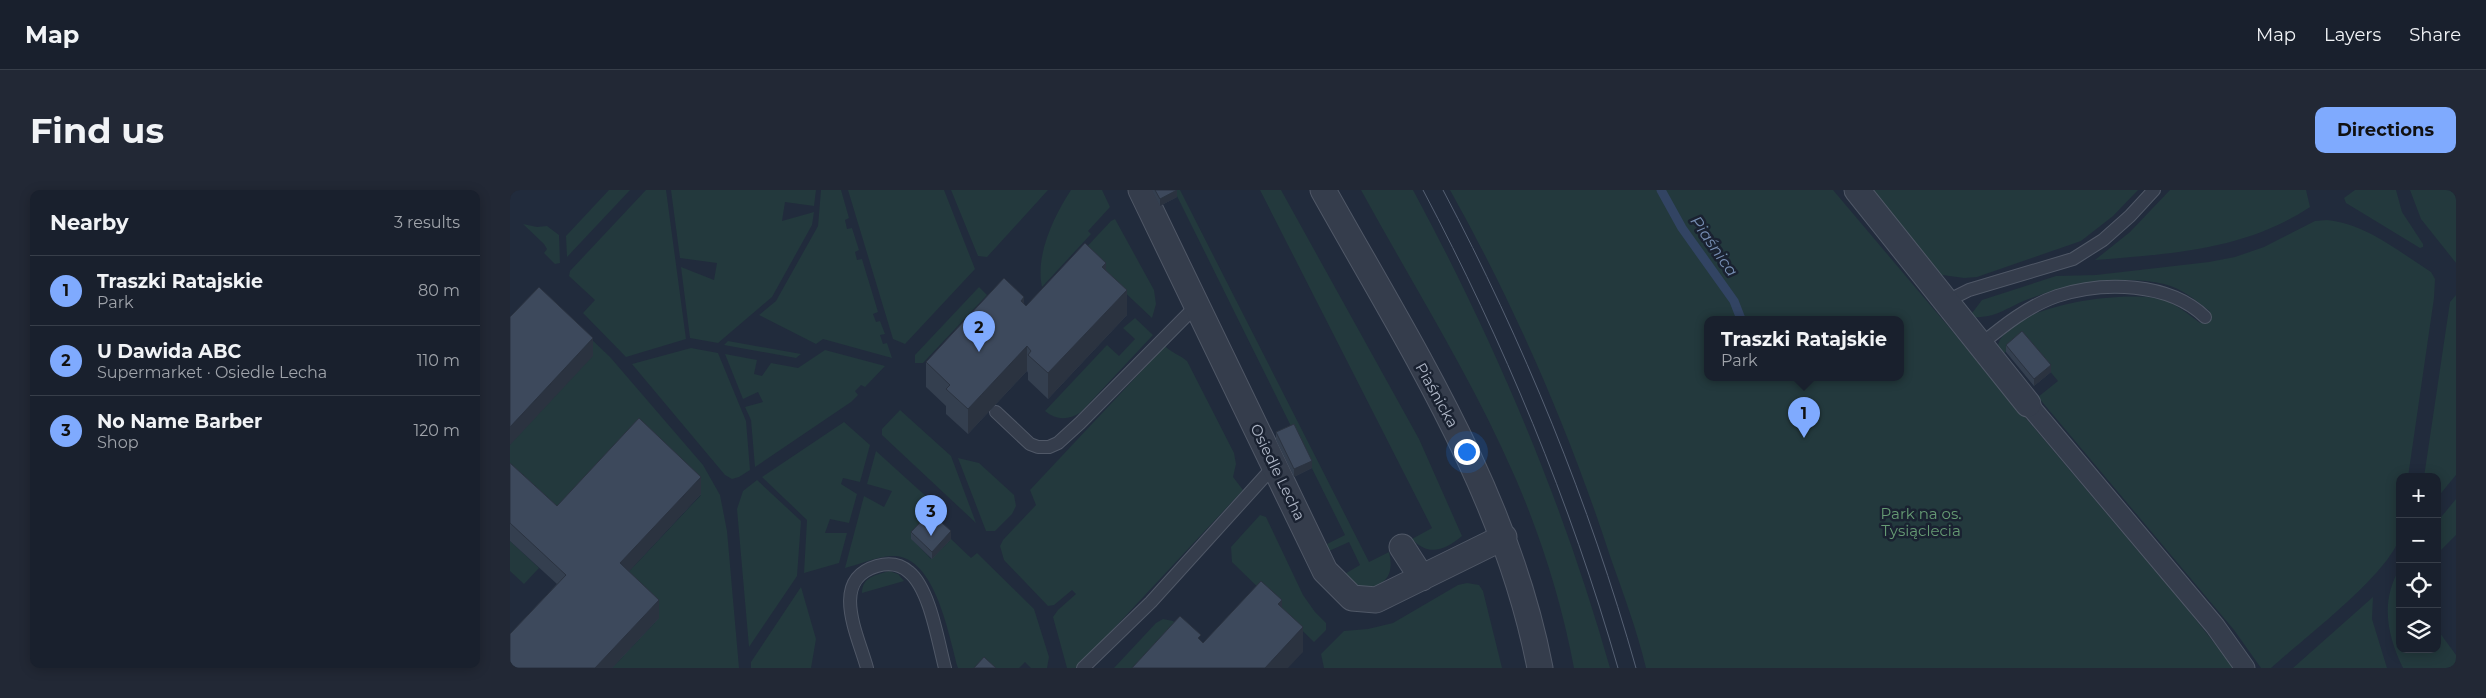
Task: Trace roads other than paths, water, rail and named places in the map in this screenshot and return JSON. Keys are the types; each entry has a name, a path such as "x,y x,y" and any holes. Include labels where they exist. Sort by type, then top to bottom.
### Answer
{"street":[{"name":"Osiedle Lecha","path":"1140,190 1325,571 1352,598 1376,600 1504,537"},
{"name":"Piaśnicka","path":"1323,190 1472,460 1504,537 1533,630 1540,668"},
{"path":"1857,190 2028,404 2214,626 2245,668"},
{"path":"1402,547 1422,578"}],"lane":[{"path":"1945,302 1969,290 2073,259 2103,240 2130,216 2154,190"},
{"path":"1980,345 2011,319 2057,296 2103,288 2145,288 2180,297 2205,317"},
{"path":"996,412 1030,444 1038,448 1053,445 1080,423 1197,305"},
{"path":"1083,668 1151,602 1275,465"},
{"path":"867,668 848,604 851,584 865,570 888,563 909,572 923,591 945,668"}],"waterway":[{"name":"Piaśnica","path":"1661,190 1682,228 1734,301 1740,316"}],"tram line":[{"path":"1423,190 1481,306 1533,424 1579,544 1618,668"},
{"path":"1443,190 1501,306 1552,424 1576,484 1618,606 1636,668"}],"place":[{"name":"U Dawida ABC","path":"979,352"},
{"name":"Traszki Ratajskie","path":"1804,438"},
{"name":"No Name Barber","path":"931,536"}],"park label":[{"name":"Park na os. Tysiąclecia","path":"1921,522"}]}
